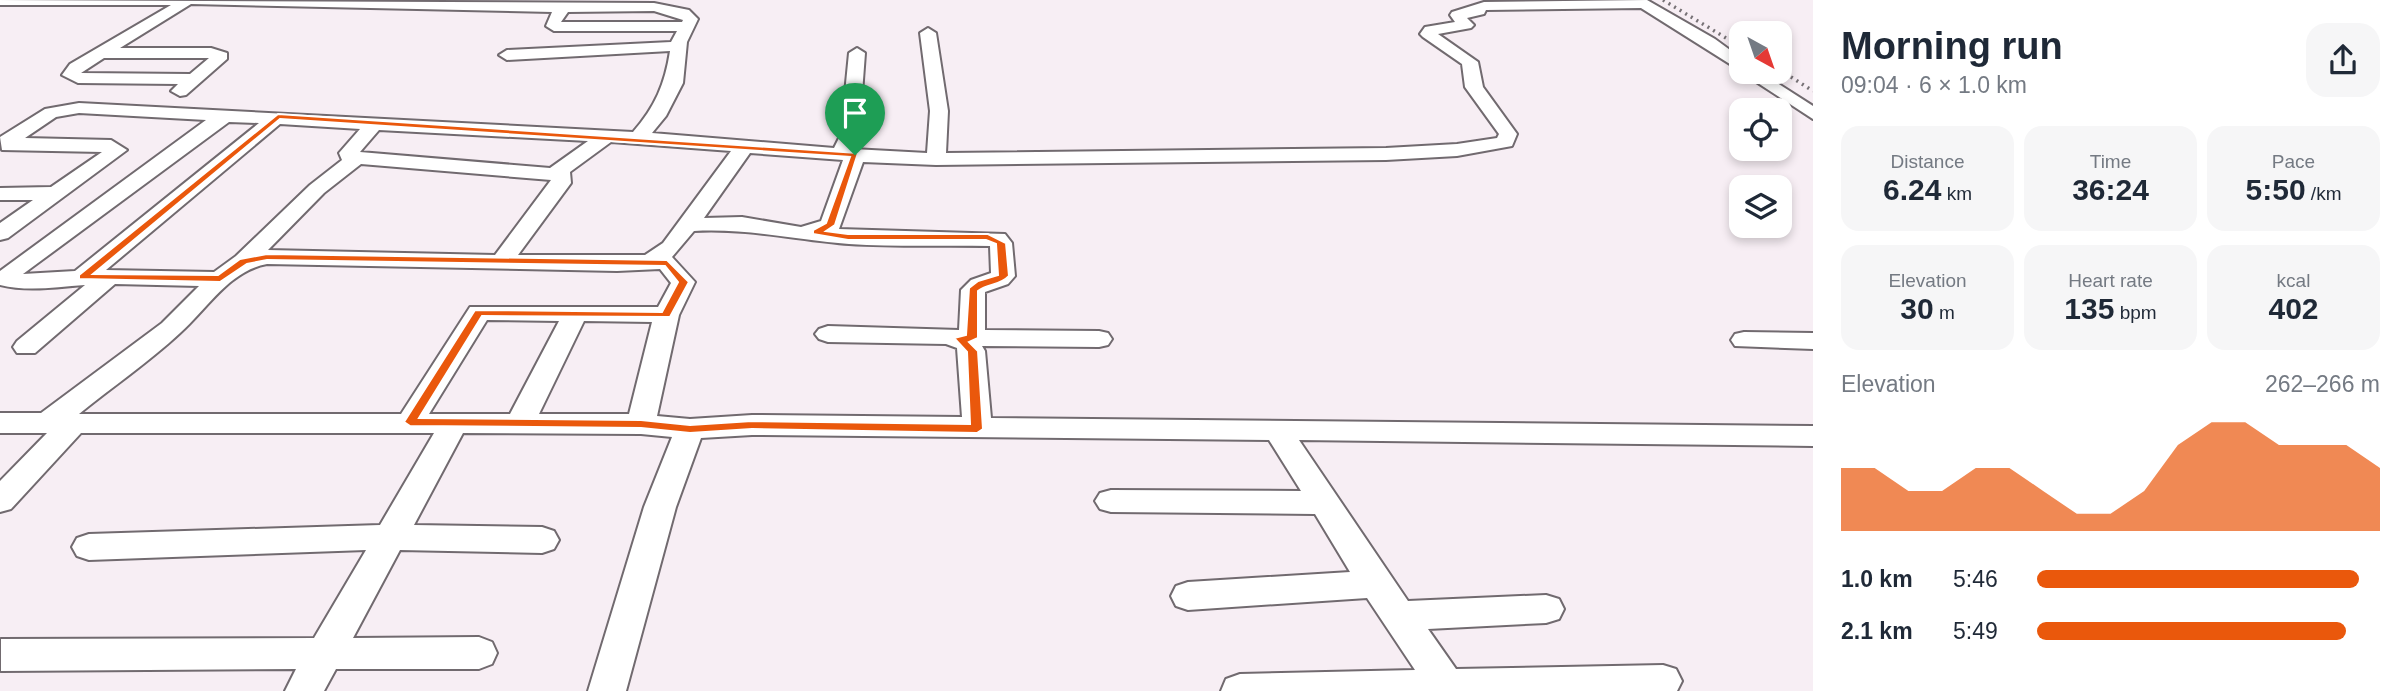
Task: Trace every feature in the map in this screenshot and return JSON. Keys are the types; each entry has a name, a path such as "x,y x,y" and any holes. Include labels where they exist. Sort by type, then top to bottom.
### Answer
{"street":[{"path":"3,1 189,0 503,4 563,8"},
{"path":"189,0 70,73 71,77 194,79"},
{"path":"1,144 58,110 227,114 936,159 1386,154 1488,146 1505,142 1508,134 1474,87 1470,62 1459,52 1433,40 1428,34 1430,30 1466,25 1457,15 1479,12 1477,8 1484,6 1640,2 1709,42 1729,57"},
{"path":"563,8 554,20 554,26 688,27 678,47 674,83 657,116 638,138"},
{"path":"928,33 939,111 936,159"},
{"path":"507,55 678,47"},
{"path":"100,53 211,53 221,56 181,91 168,111"},
{"path":"122,79 161,53"},
{"path":"816,232 831,225 848,154 857,53"},
{"path":"1766,84 1786,98"},
{"path":"1792,98 1813,98"},
{"path":"1792,102 1813,114"},
{"path":"220,279 83,277 26,282 5,279 17,267 227,114"},
{"path":"83,277 278,117"},
{"path":"375,123 349,153 355,159 562,175 561,183 502,261"},
{"path":"556,173 606,137"},
{"path":"1,144 116,147 114,154 4,228"},
{"path":"651,261 671,248 745,146"},
{"path":"0,501 61,423 170,328 220,279 244,261 317,189 355,159"},
{"path":"80,178 139,178"},
{"path":"0,194 58,193"},
{"path":"688,225 735,224 785,232 816,232 848,237 997,239 1001,243 1003,276 999,280 982,283 973,290 966,338 972,351 977,429"},
{"path":"244,261 267,257 667,263 683,282 666,315 641,424"},
{"path":"26,347 109,277"},
{"path":"410,422 479,312 666,315"},
{"path":"520,423 575,314"},
{"path":"828,334 1099,339"},
{"path":"1744,340 1813,341"},
{"path":"0,423 455,422 641,424 690,429 752,425 1813,436"},
{"path":"304,691 455,422"},
{"path":"607,691 660,507 690,429"},
{"path":"1279,432 1376,584 1448,688"},
{"path":"1111,501 1324,503"},
{"path":"89,547 391,537 542,540"},
{"path":"1188,596 1376,584"},
{"path":"1399,616 1546,609"},
{"path":"1,655 479,653"},
{"path":"1240,691 1663,681"}],"railway":[{"path":"1663,0 1729,40"},
{"path":"1792,78 1813,91"}],"route":[{"path":"278,117 638,138 855,155 831,225 816,232 848,237 988,237 1001,243 1003,276 999,280 982,283 973,290 970,316 972,338 959,338 967,343 972,351 977,429 752,425 690,429 641,424 410,422 479,312 666,315 683,282 678,271 667,263 267,257 244,261 220,279 83,277 278,117"}]}
